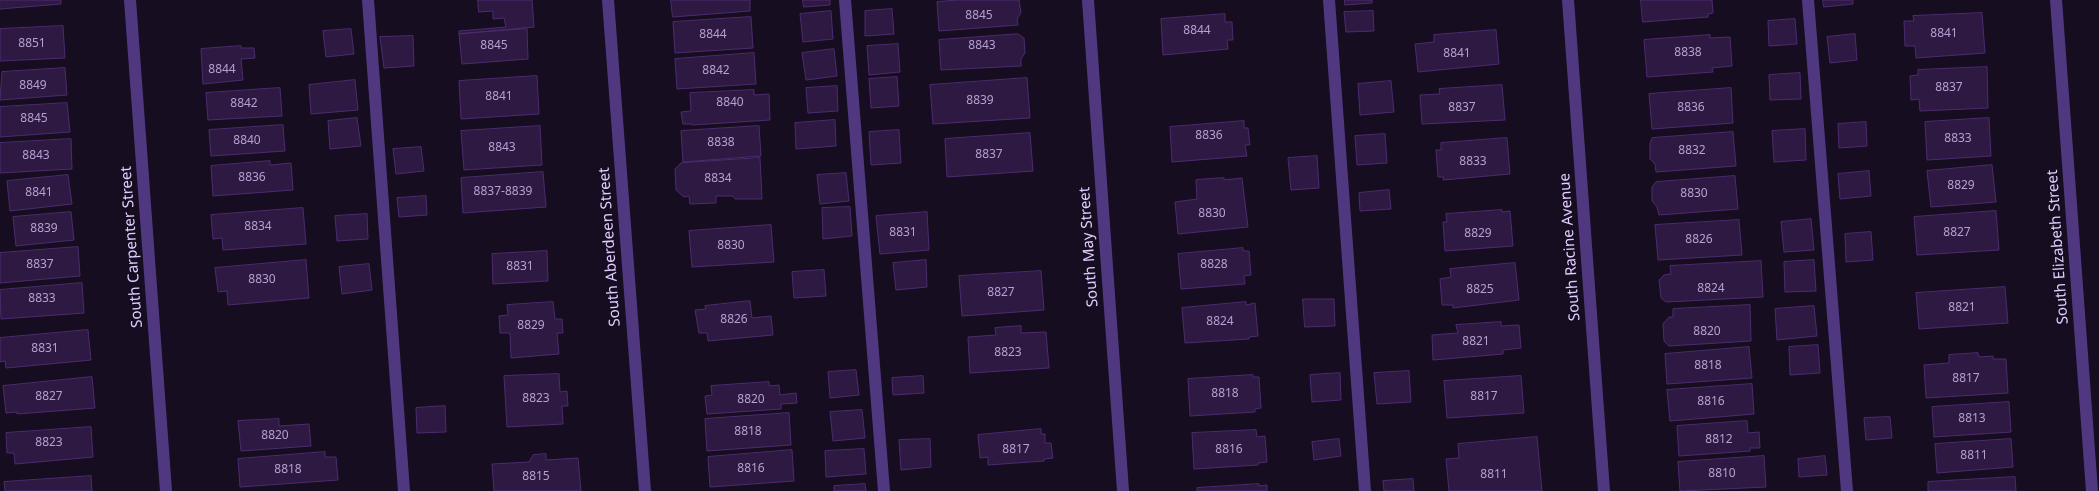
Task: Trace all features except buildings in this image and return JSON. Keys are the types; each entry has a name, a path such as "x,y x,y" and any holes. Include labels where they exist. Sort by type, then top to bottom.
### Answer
{"street":[{"name":"South Carpenter Street","path":"130,0 166,491"},
{"path":"368,0 404,491"},
{"name":"South Aberdeen Street","path":"608,0 644,491"},
{"path":"845,0 884,491"},
{"name":"South May Street","path":"1088,0 1123,491"},
{"path":"1329,0 1365,491"},
{"name":"South Racine Avenue","path":"1568,0 1604,491"},
{"path":"1808,0 1847,491"},
{"name":"South Elizabeth Street","path":"2056,0 2092,491"}]}
